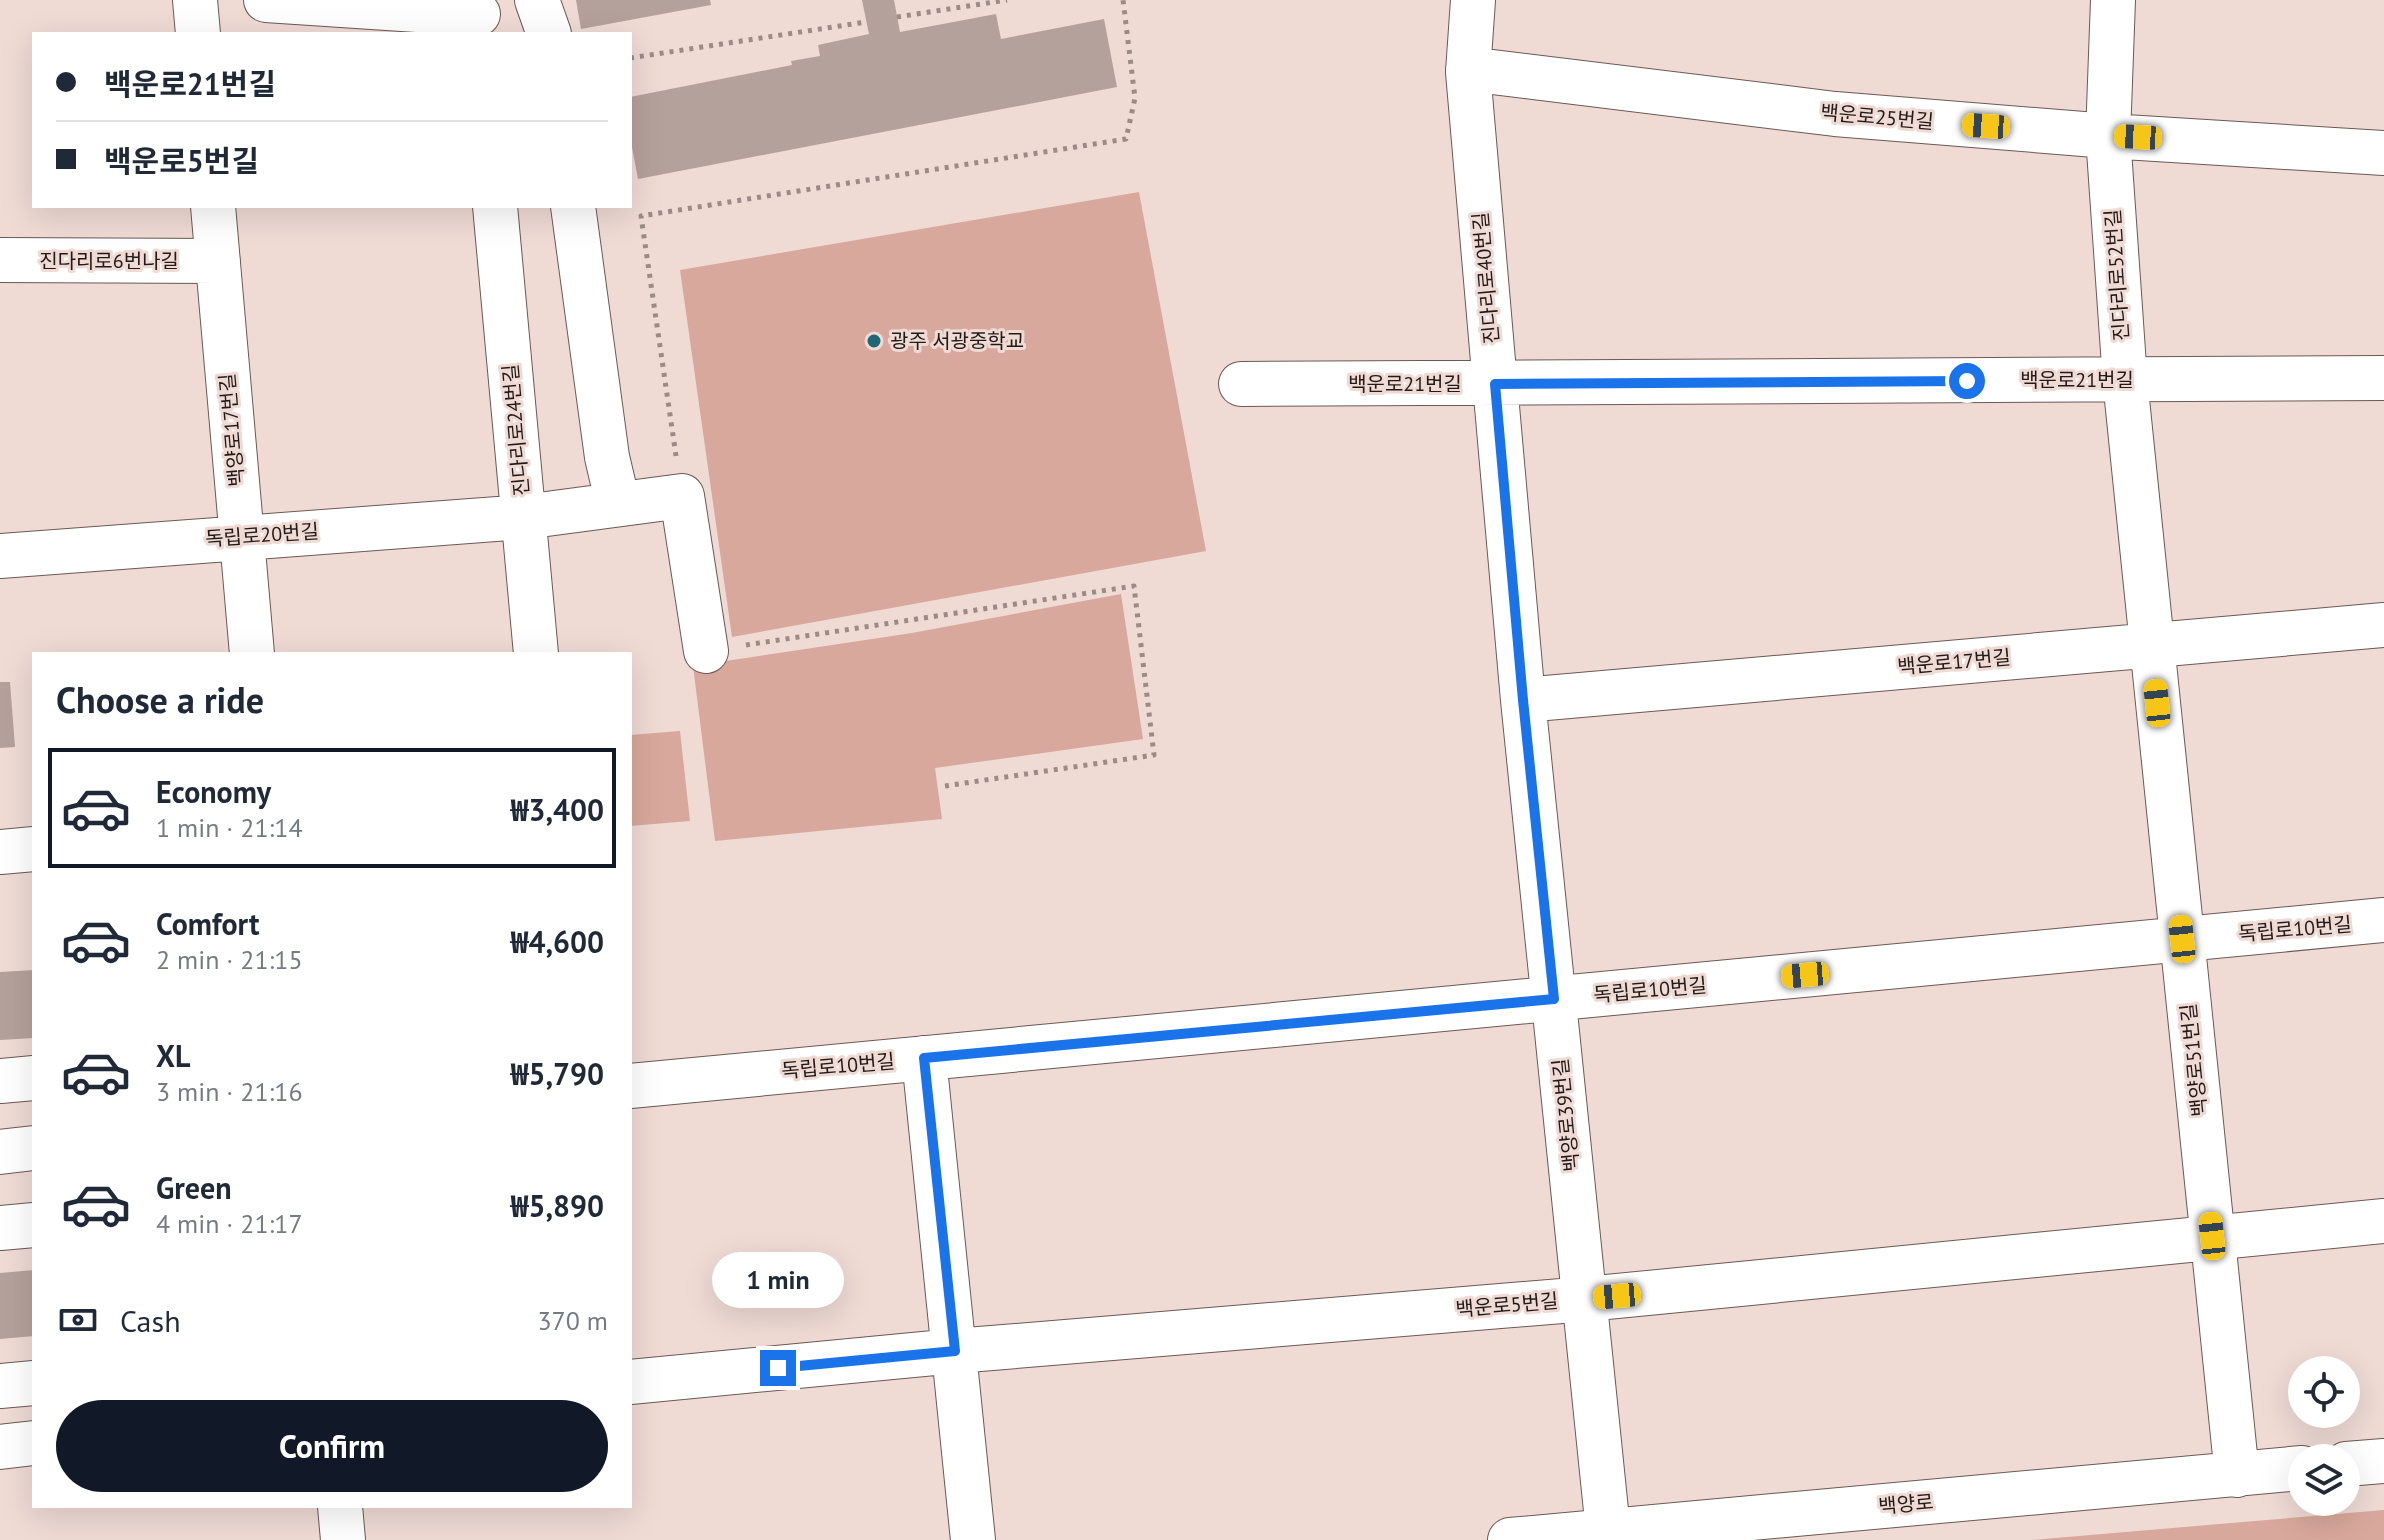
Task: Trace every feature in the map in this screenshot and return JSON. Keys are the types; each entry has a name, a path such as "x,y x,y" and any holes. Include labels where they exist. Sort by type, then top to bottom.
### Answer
{"street":[{"path":"195,0 198,32"},
{"path":"266,0 479,16"},
{"path":"537,0 548,32"},
{"name":"진다리로40번길","path":"1473,0 1468,69 1523,700"},
{"name":"진다리로52번길","path":"2113,0 2108,136 2125,380 2151,644"},
{"name":"백운로25번길","path":"1468,69 1835,114 2108,136 2384,153"},
{"name":"백양로17번길","path":"213,208 252,652"},
{"name":"진다리로24번길","path":"495,208 536,652"},
{"path":"573,208 607,457 618,504"},
{"name":"진다리로6번나길","path":"0,260 218,261"},
{"name":"백운로21번길","path":"1241,384 2384,378"},
{"path":"682,496 706,651"},
{"name":"독립로20번길","path":"0,556 524,517 682,496"},
{"name":"백운로17번길","path":"1523,700 2384,625"},
{"name":"백양로51번길","path":"2151,644 2237,1475"},
{"name":"백양로39번길","path":"1523,700 1608,1530"},
{"path":"0,852 32,849"},
{"name":"독립로10번길","path":"632,1086 2384,920"},
{"path":"924,1058 973,1540"},
{"path":"0,1081 32,1078"},
{"path":"0,1152 32,1148"},
{"name":"백운로5번길","path":"632,1382 955,1351 1586,1299 2384,1221"},
{"path":"0,1228 32,1225"},
{"path":"0,1386 32,1383"},
{"path":"0,1447 32,1443"},
{"path":"2360,1463 2384,1461"},
{"name":"백양로","path":"1510,1540 2288,1470"},
{"path":"340,1508 343,1540"}],"path":[{"path":"897,17 1007,0"},
{"path":"682,496 641,216 1126,139 1135,98 1123,0"},
{"path":"632,58 866,22"},
{"path":"706,651 1134,586 1154,755 945,786"}],"shaded area":[{"path":"1139,192 1206,551 732,637 680,270"},
{"path":"1121,594 1143,739 935,768 942,819 715,841 693,666 912,633"},
{"path":"680,731 690,821 632,826 632,735"},
{"path":"2384,1510 2384,1540 2031,1540 2313,1516 2360,1516 2360,1512"}],"building":[{"path":"576,0 710,0 711,5 581,29"},
{"path":"862,0 894,0 900,32 996,14 1001,39 1104,19 1117,87 638,179 632,148 632,97 792,65 791,61 820,56 818,45 869,34"},
{"path":"0,682 10,682 15,747 0,748"},
{"path":"32,970 32,1038 0,1040 0,972"},
{"path":"32,1270 32,1336 0,1339 0,1273"}],"place":[{"name":"광주 서광중학교","path":"874,341"}],"route":[{"path":"778,1368 955,1351 924,1058 1554,999 1495,384 1967,381"}]}
